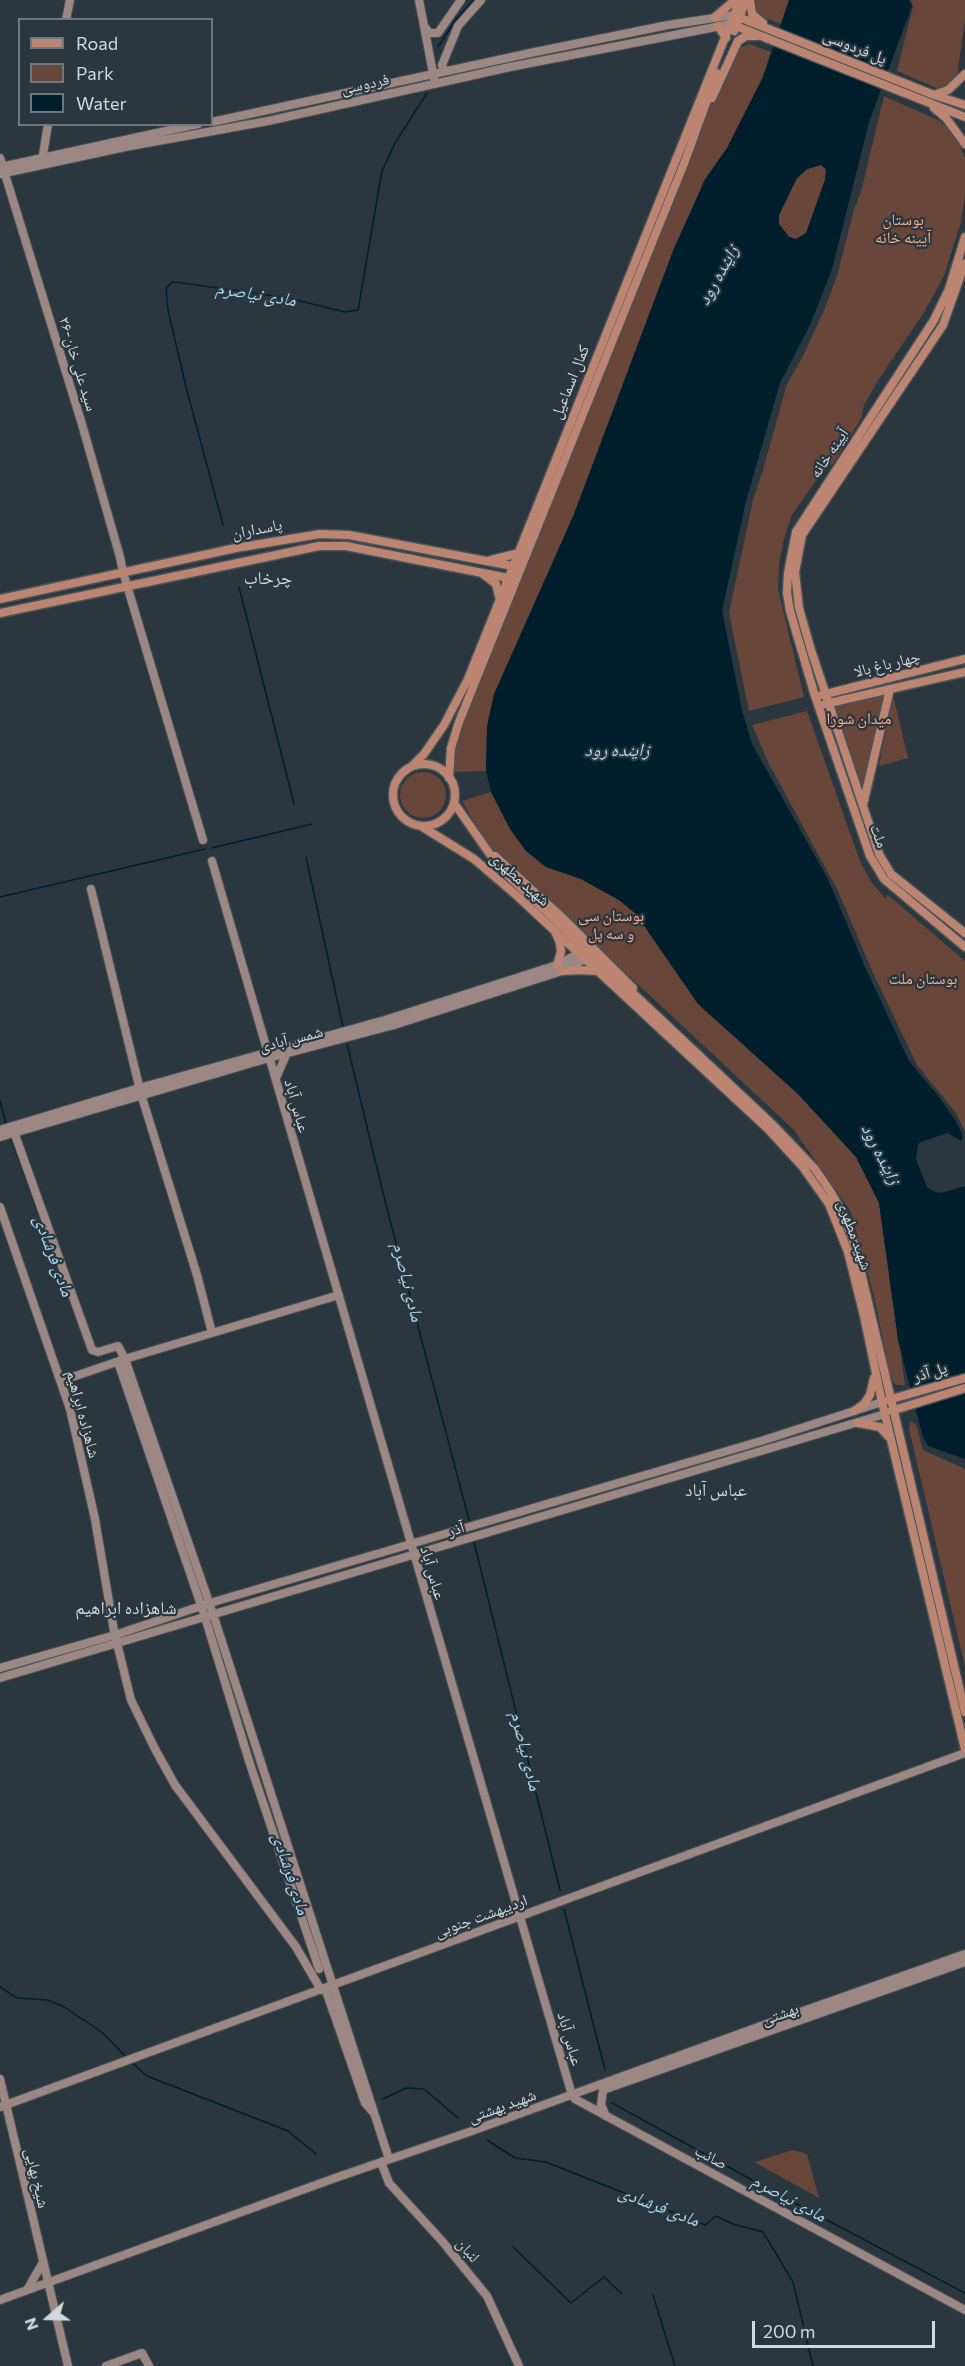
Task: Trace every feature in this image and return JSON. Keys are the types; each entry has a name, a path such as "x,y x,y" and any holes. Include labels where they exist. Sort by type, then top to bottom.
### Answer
{"main road":[{"path":"66,18 70,0"},
{"path":"419,0 435,84"},
{"path":"424,26 429,33 438,33 461,0"},
{"path":"444,71 442,65 458,26 481,0"},
{"path":"726,38 717,22 738,0"},
{"name":"کمال اسماعیل","path":"617,313 685,161 735,21 738,0"},
{"path":"707,101 714,96 738,41 746,36 766,33 752,14 748,0"},
{"name":"کمال اسماعیل","path":"449,778 451,748 456,729 521,553 726,38 748,0"},
{"name":"فردوسی","path":"213,122 444,71 599,40 735,21"},
{"name":"پل فردوسی","path":"735,21 965,105"},
{"name":"فردوسی","path":"125,143 217,131 599,50 717,22"},
{"name":"پل فردوسی","path":"766,33 892,90 965,117"},
{"path":"599,40 599,50"},
{"path":"934,95 948,90 965,74"},
{"path":"324,98 326,108"},
{"path":"929,104 946,118 965,144"},
{"path":"42,161 48,126"},
{"name":"فردوسی","path":"1,168 125,143 190,126"},
{"name":"۲۶-سید علی خان","path":"1,168 26,241 81,421 123,572 203,840"},
{"name":"آیینه خانه","path":"817,701 789,602 788,573 796,532 934,320 949,289 965,237"},
{"name":"آیینه خانه","path":"828,698 808,639 796,591 795,572 802,535 943,325 965,263"},
{"name":"پاسداران","path":"0,599 236,548 320,534 349,535 517,567"},
{"name":"پاسداران","path":"0,613 319,546 346,546 513,579"},
{"path":"488,561 521,553"},
{"path":"471,570 477,564 473,558"},
{"path":"481,572 496,584 500,600"},
{"path":"104,576 114,576 116,579 116,583 110,589"},
{"name":"کمال اسماعیل","path":"412,766 424,754 461,695 500,600 513,579"},
{"name":"چهار باغ بالا","path":"828,698 838,691 965,659"},
{"name":"چهار باغ بالا","path":"817,701 890,689 965,672"},
{"path":"822,681 838,691"},
{"path":"863,805 890,689"},
{"name":"ملت","path":"828,698 879,854 891,874 965,933"},
{"name":"ملت","path":"817,701 870,856 884,879 965,946"},
{"path":"433,765 449,778 454,790 454,803 448,815 431,826 421,826 404,818 393,802 393,790 399,777 412,766 433,765"},
{"name":"شهید مطهری","path":"454,803 499,867 585,954 598,972 768,1129 815,1183 836,1217 848,1252 965,1751"},
{"name":"شهید مطهری","path":"421,826 493,874 554,930 639,999 788,1139 830,1191 844,1215 855,1247 965,1712"},
{"path":"488,851 503,862 623,976 639,999"},
{"name":"عباس آباد","path":"212,861 572,2095"},
{"path":"91,889 140,1091 197,1275 212,1333"},
{"path":"554,930 560,943 559,968 598,972"},
{"name":"شمس آبادی","path":"268,1055 287,1053 362,1034 559,968 585,954"},
{"name":"شمس آبادی","path":"0,1130 440,1006"},
{"path":"275,1080 287,1053"},
{"name":"شمس آبادی","path":"0,1137 140,1091"},
{"path":"14,1132 92,1350 98,1352 118,1346 250,1764 298,1892 319,1969"},
{"name":"شاهزاده ابراهیم","path":"0,1207 75,1426 95,1519 115,1635 131,1700 175,1785 326,1988"},
{"path":"61,1381 339,1295"},
{"path":"121,1361 213,1614 260,1760 326,1988"},
{"path":"854,1411 864,1404 870,1395 874,1385 874,1369"},
{"name":"پل آذر","path":"882,1402 965,1378"},
{"path":"887,1385 894,1393 903,1396"},
{"name":"پل آذر","path":"885,1413 965,1388"},
{"name":"آذر","path":"0,1668 28,1658 115,1635 209,1602 761,1441 882,1402"},
{"path":"898,1428 901,1412 906,1407"},
{"name":"آذر","path":"0,1678 414,1556 885,1413"},
{"path":"858,1422 880,1427 886,1432 894,1451"},
{"path":"478,1524 481,1535"},
{"name":"اردیبهشت جنوبی","path":"3,2106 965,1751"},
{"name":"شهید بهشتی","path":"0,2300 385,2161 802,2016 965,1954"},
{"name":"بهشتی","path":"606,2116 601,2105 603,2090 802,2016 965,1962"},
{"name":"لنبان","path":"326,1988 366,2103 374,2113 389,2183 442,2241 487,2296 519,2366"},
{"name":"شیخ بهایی","path":"0,2079 3,2106 68,2366"},
{"name":"صائب","path":"572,2095 575,2099 606,2116 965,2310"},
{"path":"25,2291 31,2285 43,2263"},
{"path":"106,2366 142,2353 149,2366"}],"green space":[{"path":"755,0 789,0 781,24 767,19 755,10"},
{"path":"911,0 965,0 965,20 957,75 944,87 936,88 897,71 913,7"},
{"path":"749,44 771,52 763,77 727,148 704,180 646,325 574,514 487,726 486,771 453,772 458,734 708,103 737,49"},
{"name":"بوستان آیینه خانه","path":"884,96 940,121 957,138 965,158 965,194 961,222 944,276 923,314 879,379 864,405 861,419 833,464 826,466 792,515 784,539 779,563 778,589 804,697 749,711 729,613 753,500 787,384 803,356 837,276 862,188"},
{"path":"821,165 826,170 825,180 806,233 796,239 789,237 779,224 779,215 797,178 807,169"},
{"name":"میدان شورا","path":"885,693 864,794 835,706"},
{"path":"893,695 908,758 879,766"},
{"name":"بوستان ملت","path":"807,711 860,861 872,883 885,898 888,895 965,961 965,1132 956,1113 917,1065 873,973 838,891 769,764 752,725"},
{"path":"423,772 432,773 439,779 445,786 445,804 439,811 432,817 423,818 414,817 407,811 401,804 400,795 401,786 407,779 414,773"},
{"name":"بوستان سی و سه پل","path":"491,792 510,829 526,851 546,867 581,879 619,900 636,914 698,1004 798,1094 856,1157 879,1203 905,1385 896,1385 891,1379 874,1296 851,1212 794,1130 483,838 462,801"},
{"path":"910,1422 916,1424 923,1450 965,1469 965,1667 909,1429"},
{"path":"793,2150 807,2154 819,2198 754,2162"}],"water":[{"name":"زاینده رود","path":"789,0 909,0 912,6 869,122 832,269 810,325 780,383 746,501 722,611 742,710 752,744 828,879 865,967 909,1061 939,1097 956,1121 963,1136 961,1141 948,1133 923,1141 918,1144 916,1159 927,1187 935,1192 941,1193 965,1186 965,1459 928,1446 923,1438 898,1340 879,1203 856,1157 798,1094 698,1004 636,914 619,900 581,879 546,867 526,851 510,829 491,792 486,771 487,726 494,694 574,514 674,248 705,180 727,148 763,77","holes":["821,165 826,169 825,180 806,233 796,239 789,237 779,224 779,215 797,178 807,169"]}],"waterway":[{"name":"مادی نیاصرم","path":"438,47 457,18 474,0"},
{"name":"مادی نیاصرم","path":"223,525 186,387 168,310 166,289 172,282 176,282 288,298 345,312 358,310 382,171 395,143 427,93"},
{"name":"مادی نیاصرم","path":"239,587 294,804"},
{"path":"212,848 312,824"},
{"path":"0,897 205,849"},
{"name":"مادی نیاصرم","path":"306,857 343,1027"},
{"name":"مادی نیاصرم","path":"347,1044 384,1197 469,1520"},
{"name":"مادی فرشادی","path":"0,1101 6,1124"},
{"name":"مادی فرشادی","path":"11,1138 72,1306"},
{"name":"مادی نیاصرم","path":"474,1542 560,1890"},
{"name":"مادی فرشادی","path":"189,1559 202,1595"},
{"name":"مادی فرشادی","path":"211,1622 251,1753"},
{"name":"مادی فرشادی","path":"256,1771 292,1876"},
{"name":"مادی نیاصرم","path":"564,1909 605,2070"},
{"name":"مادی فرشادی","path":"323,1969 325,1977"},
{"path":"0,1987 17,1998 48,2000 64,2007 103,2033 127,2058"},
{"path":"131,2062 147,2076 288,2131 316,2154"},
{"name":"مادی فرشادی","path":"383,2099 406,2088 424,2089 458,2118"},
{"name":"مادی نیاصرم","path":"612,2103 965,2293"},
{"name":"مادی فرشادی","path":"487,2140 515,2158 546,2162 705,2225 716,2216 733,2224 763,2232 793,2282 813,2366"},
{"path":"513,2247 571,2303 604,2277 622,2294"},
{"path":"653,2295 675,2366"}],"district":[{"name":"چرخاب","path":"268,578"},
{"name":"عباس آباد","path":"716,1490"},
{"name":"شاهزاده ابراهیم","path":"126,1608"}]}
